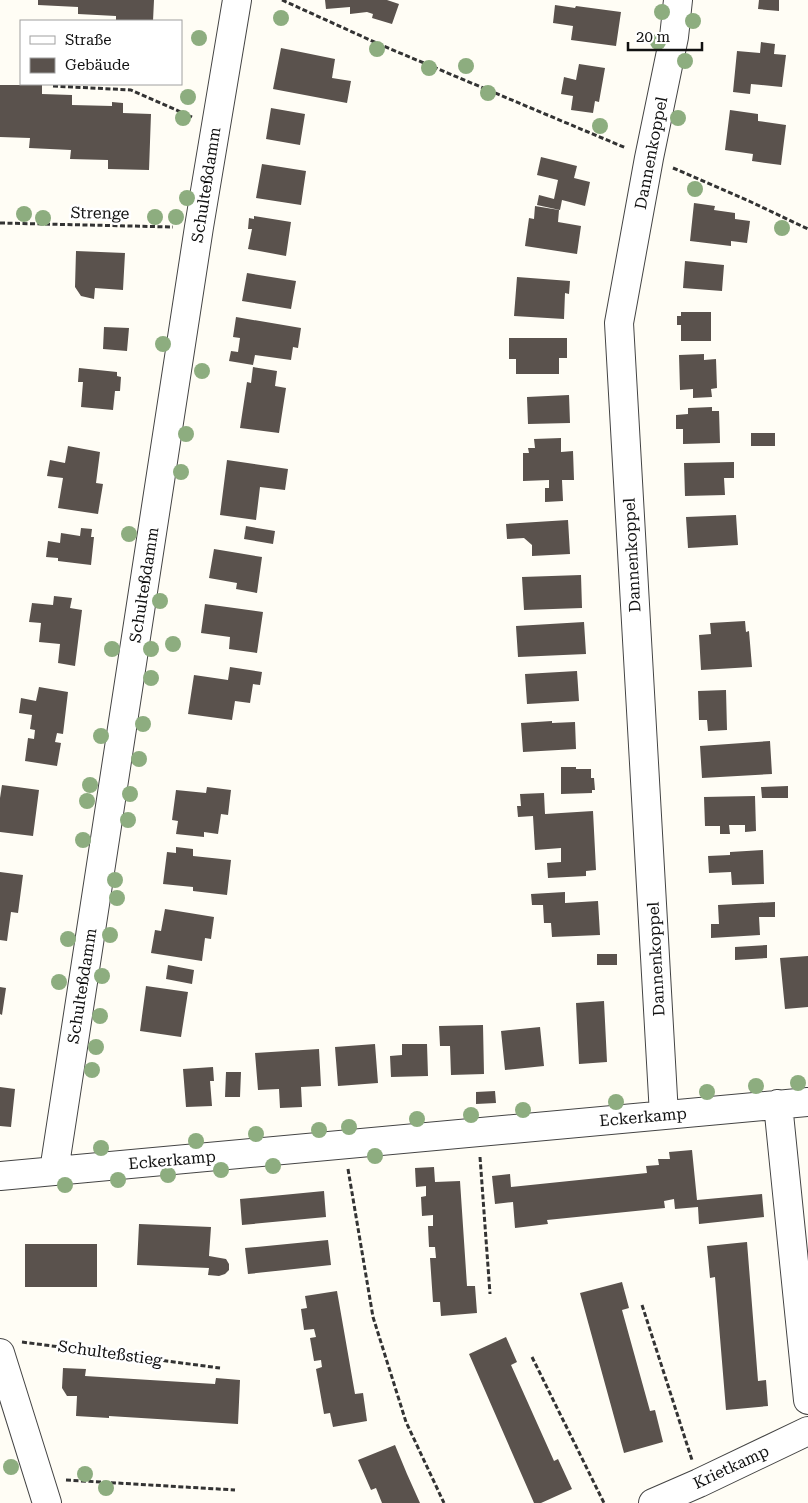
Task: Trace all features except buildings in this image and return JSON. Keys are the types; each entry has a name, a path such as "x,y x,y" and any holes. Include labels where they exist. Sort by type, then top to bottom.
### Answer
{"street":[{"name":"Schulteßdamm","path":"54,1171 199,227 237,0"},
{"name":"Dannenkoppel","path":"664,1115 619,323 649,158 674,37 678,0"},
{"name":"Eckerkamp","path":"0,1176 808,1102"},
{"path":"778,1104 808,1400"},
{"path":"10,1347 43,1491"},
{"name":"Krietkamp","path":"653,1503 699,1483 808,1430"}],"path":[{"path":"282,0 381,45 750,201 808,229"},
{"path":"53,86 131,90 215,127"},
{"name":"Strenge","path":"0,223 199,227"},
{"path":"478,1132 490,1294"},
{"path":"344,1144 373,1317 406,1422 444,1503"},
{"path":"642,1305 699,1483"},
{"name":"Schulteßstieg","path":"10,1347 220,1368"},
{"path":"532,1357 604,1503"},
{"path":"43,1491 235,1490"}]}
